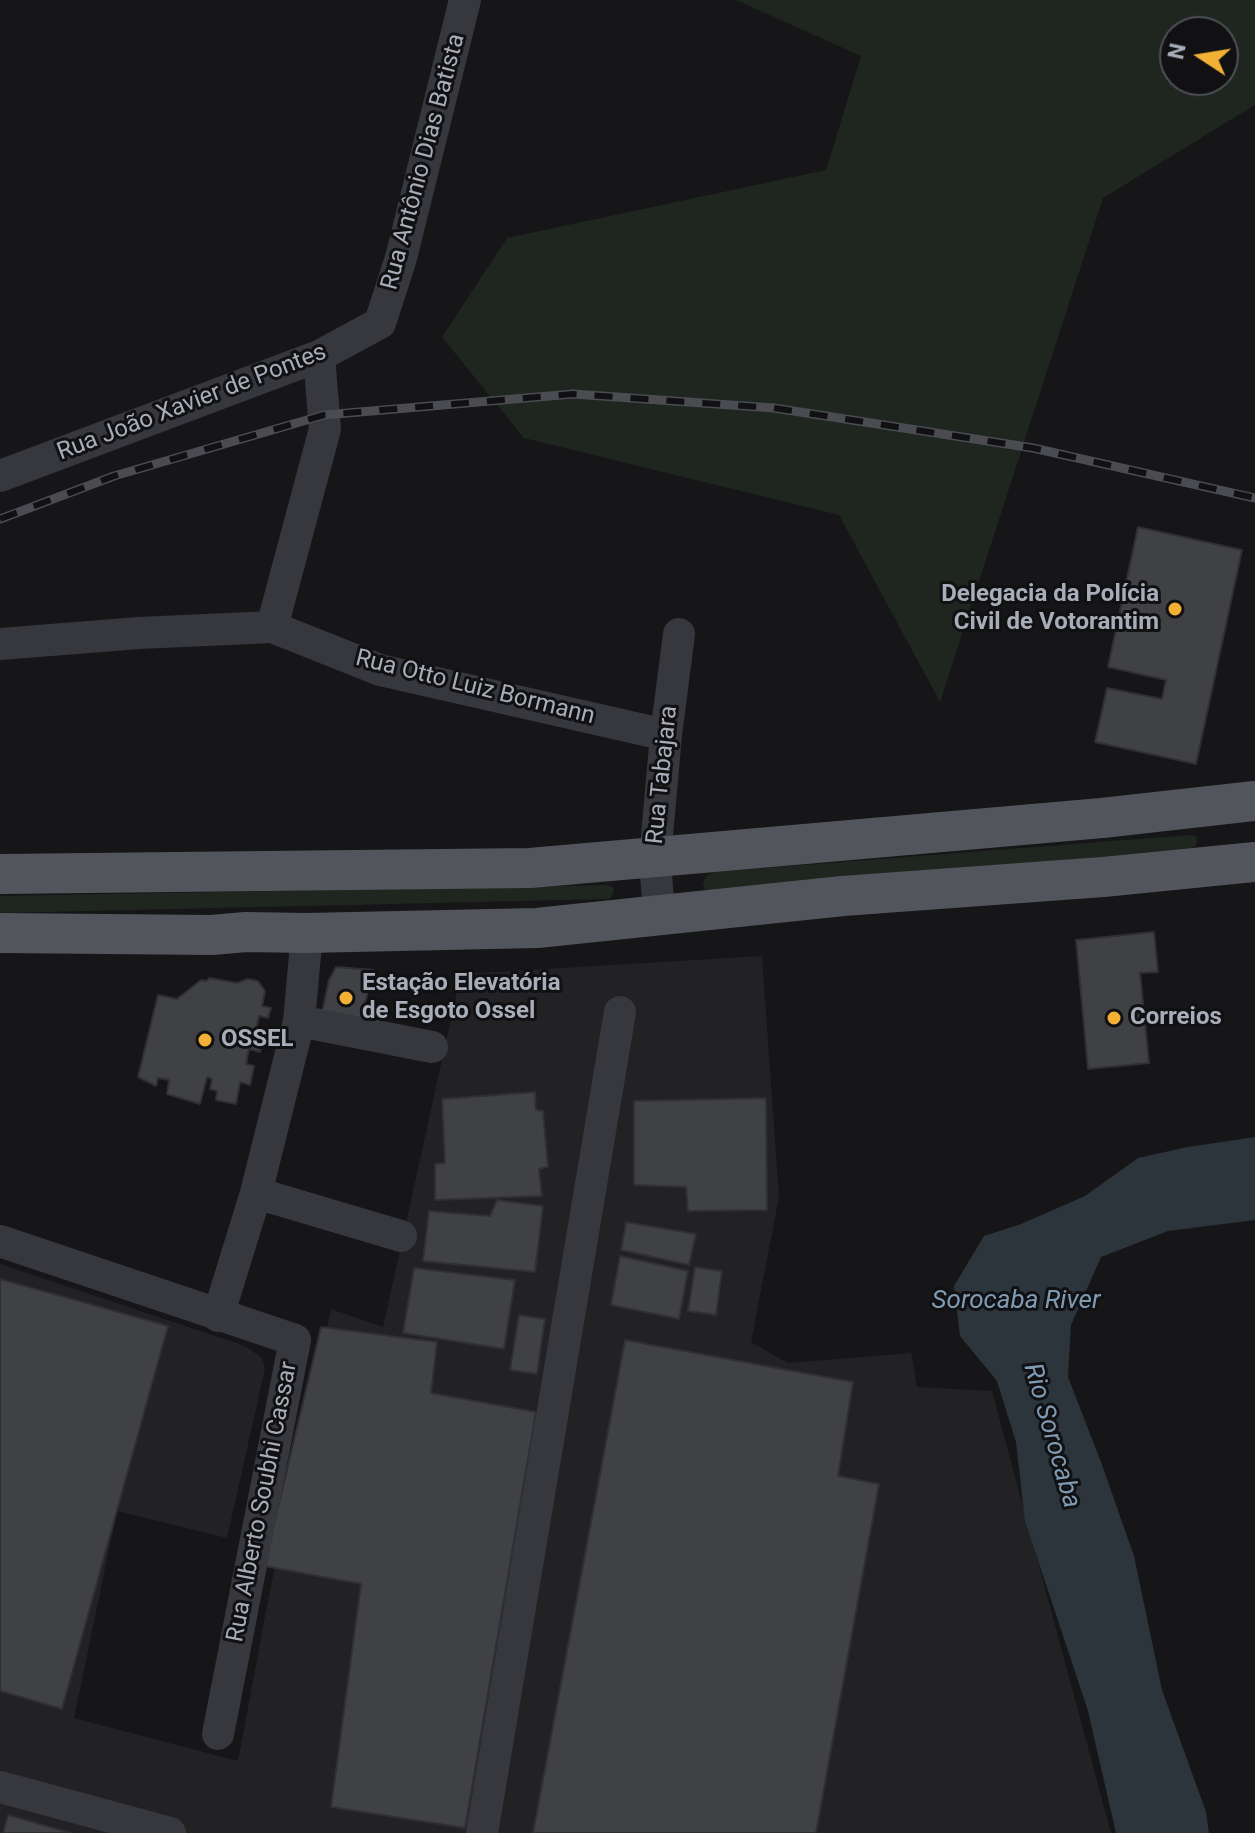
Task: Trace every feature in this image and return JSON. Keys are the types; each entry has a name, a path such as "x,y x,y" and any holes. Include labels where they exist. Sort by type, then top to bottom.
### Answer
{"main road":[{"path":"0,874 530,868 1237,803 1240,864 843,896 537,928 212,935 0,933"}],"street":[{"name":"Rua Antônio Dias Batista","path":"380,323 401,258 465,0"},
{"name":"Rua João Xavier de Pontes","path":"0,476 319,356 380,323"},
{"path":"272,627 325,429 319,356"},
{"name":"Rua Otto Luiz Bormann","path":"0,644 272,627 380,670 666,735"},
{"name":"Rua Tabajara","path":"659,917 655,858 679,634"},
{"path":"218,1316 256,1193 299,1021 307,933"},
{"path":"482,1833 620,1012"},
{"path":"299,1021 432,1047"},
{"path":"256,1193 401,1236"},
{"name":"Rua Alberto Soubhi Cassar","path":"0,1241 295,1340 218,1734"},
{"path":"0,1787 170,1833"}],"shaded area":[{"path":"736,0 1255,0 1255,105 1103,198 940,702 839,515 524,438 442,337 507,238 826,170 861,56"},
{"path":"1196,836 1197,841 1190,848 713,896 706,893 703,884 706,876 713,872"},
{"path":"607,885 614,891 607,899 0,913 0,896"},
{"path":"762,956 779,1197 751,1342 788,1363 911,1353 917,1387 992,1391 1111,1833 0,1833 0,1264 245,1346 262,1358 265,1369 227,1538 117,1511 74,1718 238,1761 268,1600 331,1309 383,1327 461,974"}],"water":[{"name":"Sorocaba River","path":"1255,1137 1255,1220 1168,1231 1101,1257 1071,1325 1068,1377 1134,1556 1162,1690 1206,1812 1209,1833 1116,1833 1088,1711 1025,1521 1016,1442 997,1381 960,1336 954,1286 984,1236 1021,1224 1085,1196 1138,1158"}],"building":[{"name":"Delegacia da Polícia Civil de Votorantim","path":"1138,527 1242,550 1196,764 1095,742 1107,688 1162,699 1166,680 1108,667"},
{"name":"Correios","path":"1154,932 1158,972 1140,973 1149,1063 1088,1069 1076,940"},
{"name":"Estação Elevatória de Esgoto Ossel","path":"336,967 374,970 359,1024 321,1017 329,980"},
{"name":"OSSEL","path":"209,978 237,983 248,979 258,981 265,991 262,1006 271,1008 268,1018 259,1016 256,1030 265,1031 260,1052 249,1049 246,1064 254,1066 250,1085 240,1082 236,1104 216,1100 217,1091 210,1089 212,1079 207,1077 200,1104 167,1094 169,1080 158,1078 156,1086 138,1077 158,995 177,999 201,980 207,981"},
{"path":"535,1092 536,1110 543,1111 548,1167 539,1169 542,1196 435,1200 435,1164 445,1163 442,1099"},
{"path":"766,1098 767,1210 688,1211 686,1187 634,1185 634,1101"},
{"path":"497,1200 543,1206 535,1272 423,1261 429,1211 490,1216"},
{"path":"626,1222 696,1234 689,1265 621,1250"},
{"path":"620,1256 688,1271 679,1319 611,1305"},
{"path":"695,1267 722,1271 716,1315 688,1311"},
{"path":"414,1268 515,1280 504,1349 403,1333"},
{"path":"0,1279 168,1326 62,1709 0,1691"},
{"path":"519,1315 545,1319 537,1374 510,1370"},
{"path":"321,1327 437,1342 431,1393 536,1412 465,1828 331,1807 361,1584 264,1566"},
{"path":"625,1340 853,1382 838,1476 879,1484 816,1833 533,1833"},
{"path":"8,1815 71,1833 3,1833"}],"railway":[{"path":"0,519 114,476 324,415 573,394 774,408 1033,448 1255,498"}],"place":[{"name":"Delegacia da Polícia Civil de Votorantim","path":"1175,609"},
{"name":"Estação Elevatória de Esgoto Ossel","path":"346,998"},
{"name":"Correios","path":"1114,1018"},
{"name":"OSSEL","path":"205,1040"}],"water label":[{"name":"Rio Sorocaba","path":"1051,1436"}]}
